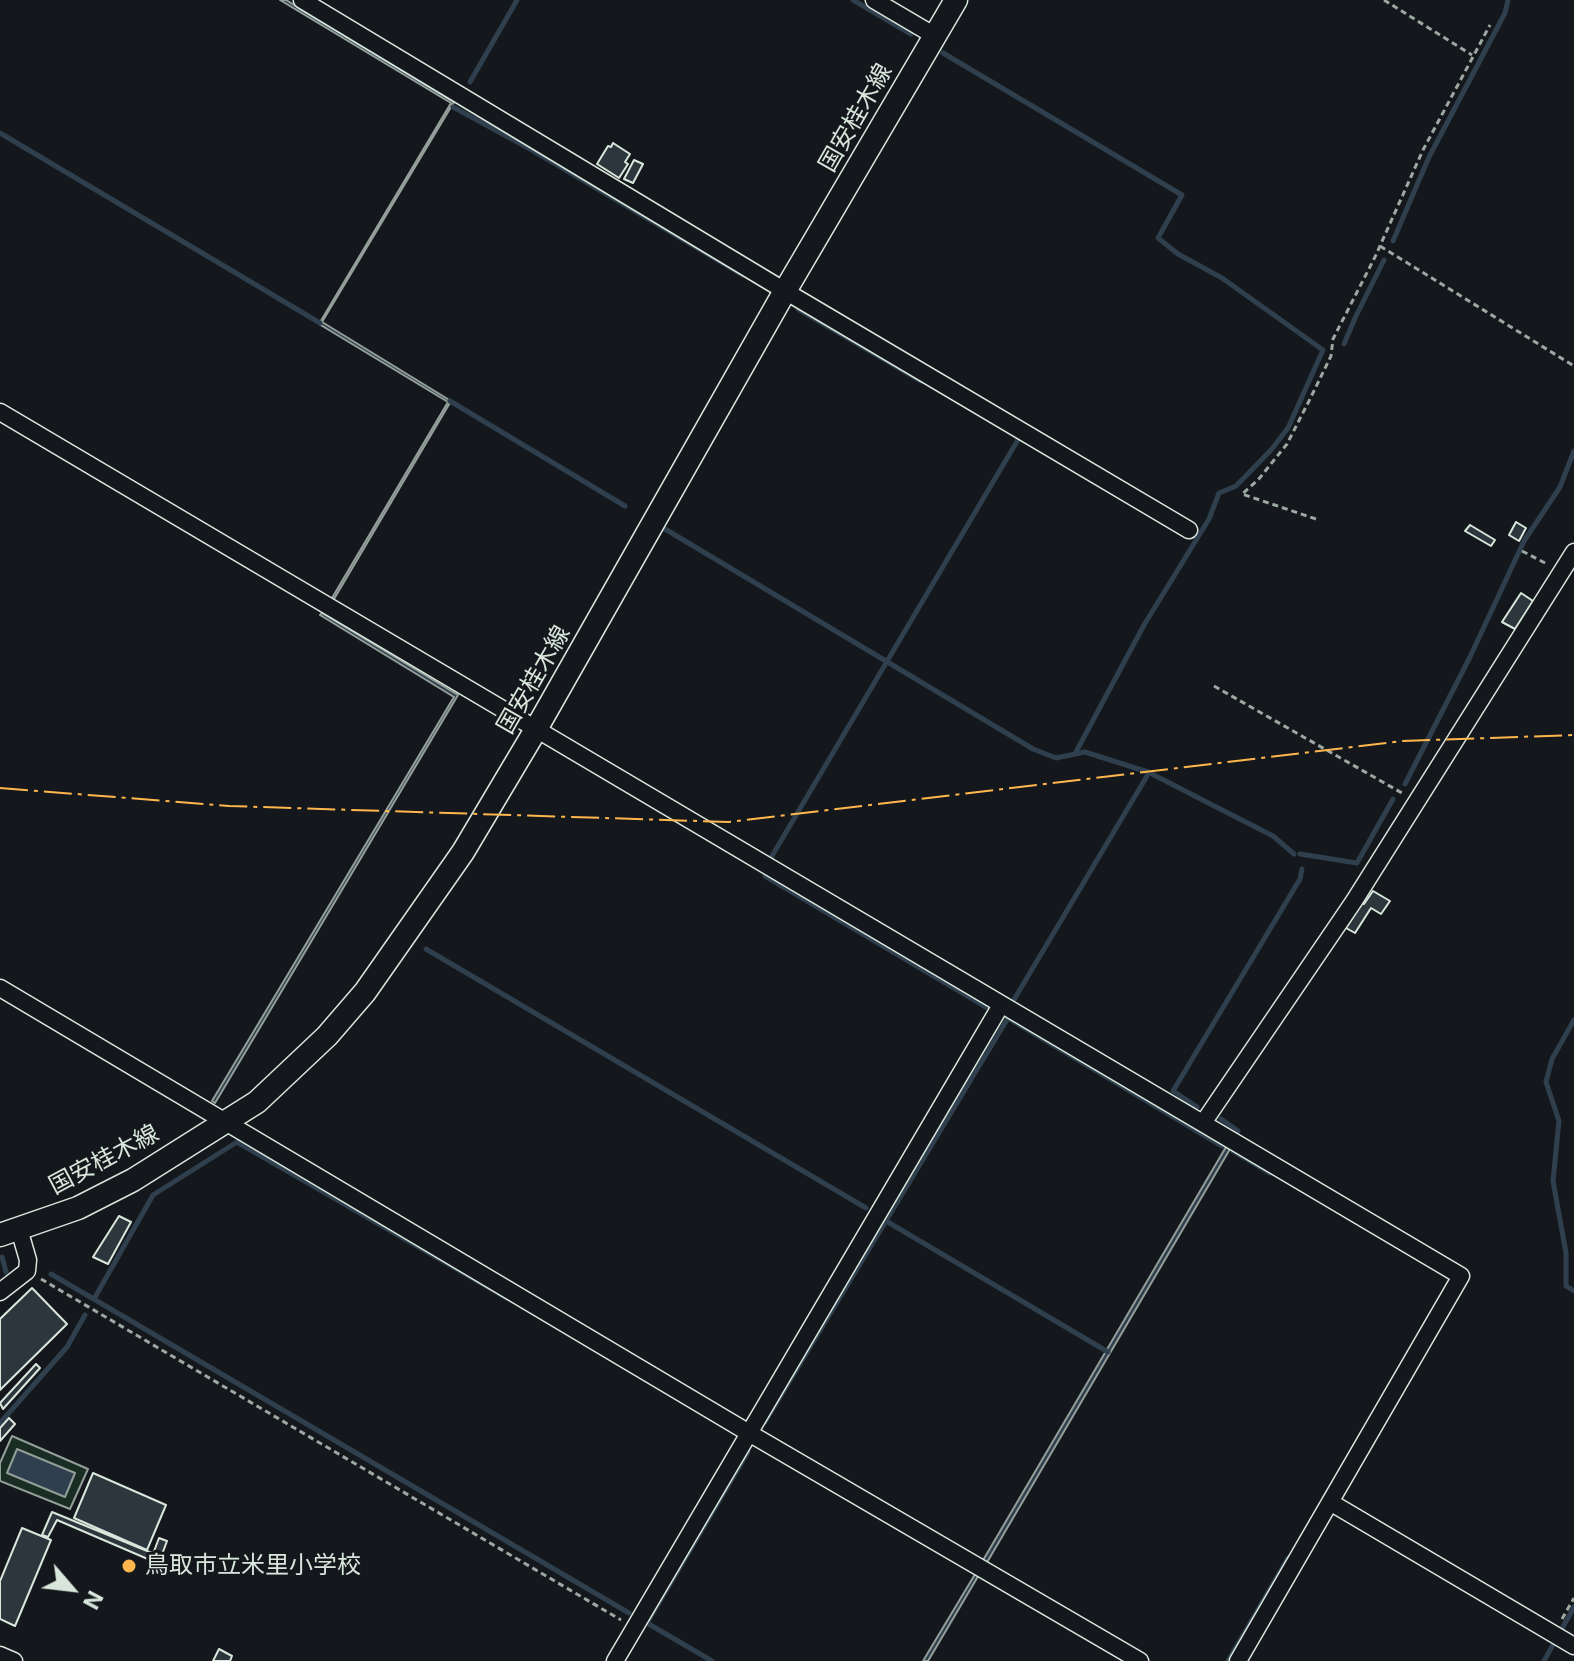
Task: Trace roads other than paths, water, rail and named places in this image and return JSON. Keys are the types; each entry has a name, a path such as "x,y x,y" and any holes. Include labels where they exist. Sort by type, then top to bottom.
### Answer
{"main road":[{"name":"国安桂木線","path":"9,1232 78,1208 133,1180 257,1102 327,1036 365,992 463,852 956,0"}],"street":[{"path":"302,0 1189,530"},
{"path":"874,0 935,36"},
{"path":"0,412 1461,1276 1238,1661"},
{"path":"1203,1123 1354,901 1574,552"},
{"path":"0,988 749,1433 1140,1661"},
{"path":"615,1661 1001,1005"},
{"path":"0,1292 27,1271 28,1260 9,1232"},
{"path":"1330,1502 1574,1646"},
{"path":"0,1655 14,1661"}],"water":[{"path":"280,0 286,0 454,102 322,322 451,401 334,599 448,402 319,324 451,103"},
{"path":"322,613 458,695 215,1103 212,1101 454,697 320,615"},
{"path":"1226,1147 1230,1149 986,1564 982,1562"},
{"path":"17,1449 75,1473 65,1497 7,1473"},
{"path":"977,1571 980,1573 928,1661 923,1661"}],"waterway":[{"path":"470,82 517,0"},
{"path":"853,0 911,34"},
{"path":"1393,241 1429,157 1505,13 1508,0"},
{"path":"943,53 1182,195 1158,238 1178,254 1222,278 1323,350 1288,428 1236,486 1219,493 1209,519 1144,625 1076,752"},
{"path":"453,107 743,275"},
{"path":"0,133 320,323"},
{"path":"1344,344 1384,260"},
{"path":"798,309 921,381"},
{"path":"450,401 625,506"},
{"path":"769,861 1019,438 1016,436"},
{"path":"1405,784 1470,657 1524,541 1560,487 1574,451"},
{"path":"665,529 1033,749 1056,758 1085,752 1148,772 1273,836 1294,854"},
{"path":"1012,1003 1147,776"},
{"path":"1300,854 1357,863 1393,799"},
{"path":"1197,1107 1173,1091 1300,879 1302,869"},
{"path":"765,876 986,1007"},
{"path":"426,949 866,1208"},
{"path":"765,1422 1008,1018 1222,1146"},
{"path":"1574,1020 1552,1059 1546,1082 1559,1121 1553,1181 1566,1253 1566,1286 1574,1291"},
{"path":"1221,1119 1238,1131 1235,1136"},
{"path":"94,1299 153,1195 237,1142 507,1298"},
{"path":"1233,1151 1270,1173"},
{"path":"886,1221 1108,1352"},
{"path":"2,1257 6,1272"},
{"path":"51,1274 629,1613"},
{"path":"0,1423 67,1347 85,1315"},
{"path":"712,1661 647,1623 748,1452"},
{"path":"1228,1661 1288,1558"},
{"path":"1544,1661 1574,1607"}],"place":[{"name":"鳥取市立米里小学校","path":"129,1566"}]}
